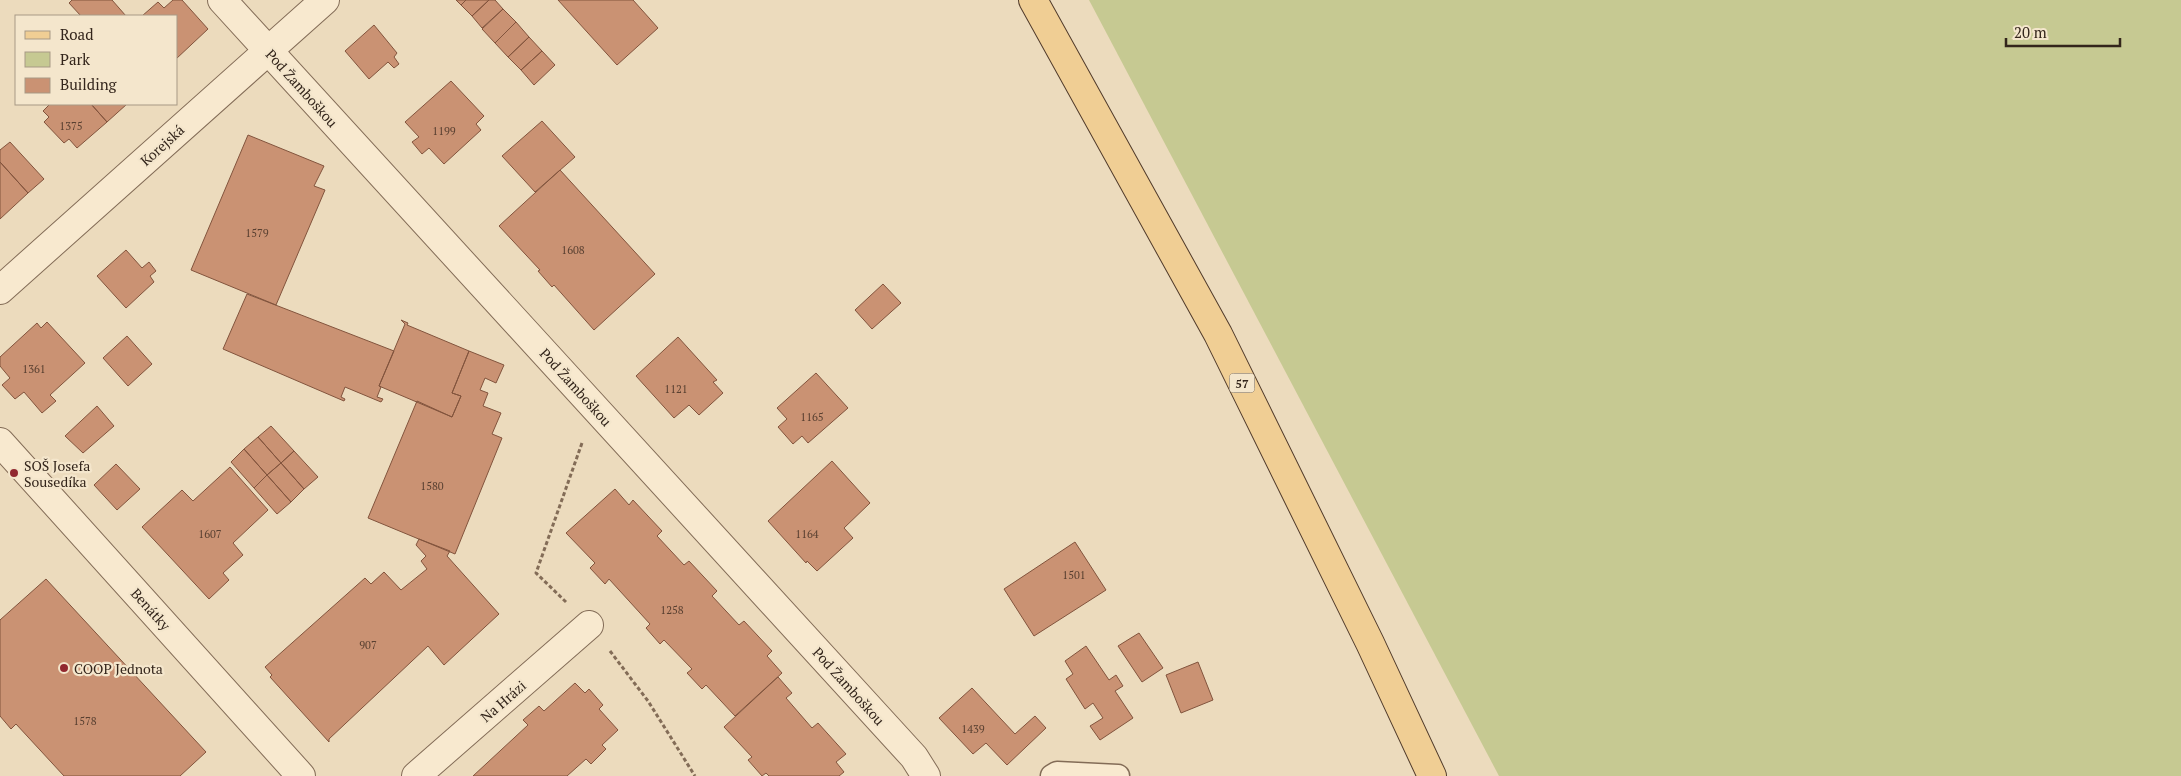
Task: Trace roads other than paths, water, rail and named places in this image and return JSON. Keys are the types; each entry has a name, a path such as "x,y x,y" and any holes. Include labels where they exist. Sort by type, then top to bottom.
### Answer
{"main road":[{"name":"57","path":"1032,0 1218,334 1370,643 1432,776"}],"street":[{"name":"Pod Žamboškou","path":"222,0 914,757 926,776"},
{"name":"Korejská","path":"0,290 325,0"},
{"name":"Benátky","path":"0,442 301,776"},
{"name":"Na Hrázi","path":"416,776 589,625"}],"lane":[{"path":"1052,776 1057,773 1118,776"}],"place":[{"name":"SOŠ Josefa Sousedíka","path":"14,473"},
{"name":"COOP Jednota","path":"64,668"}]}
